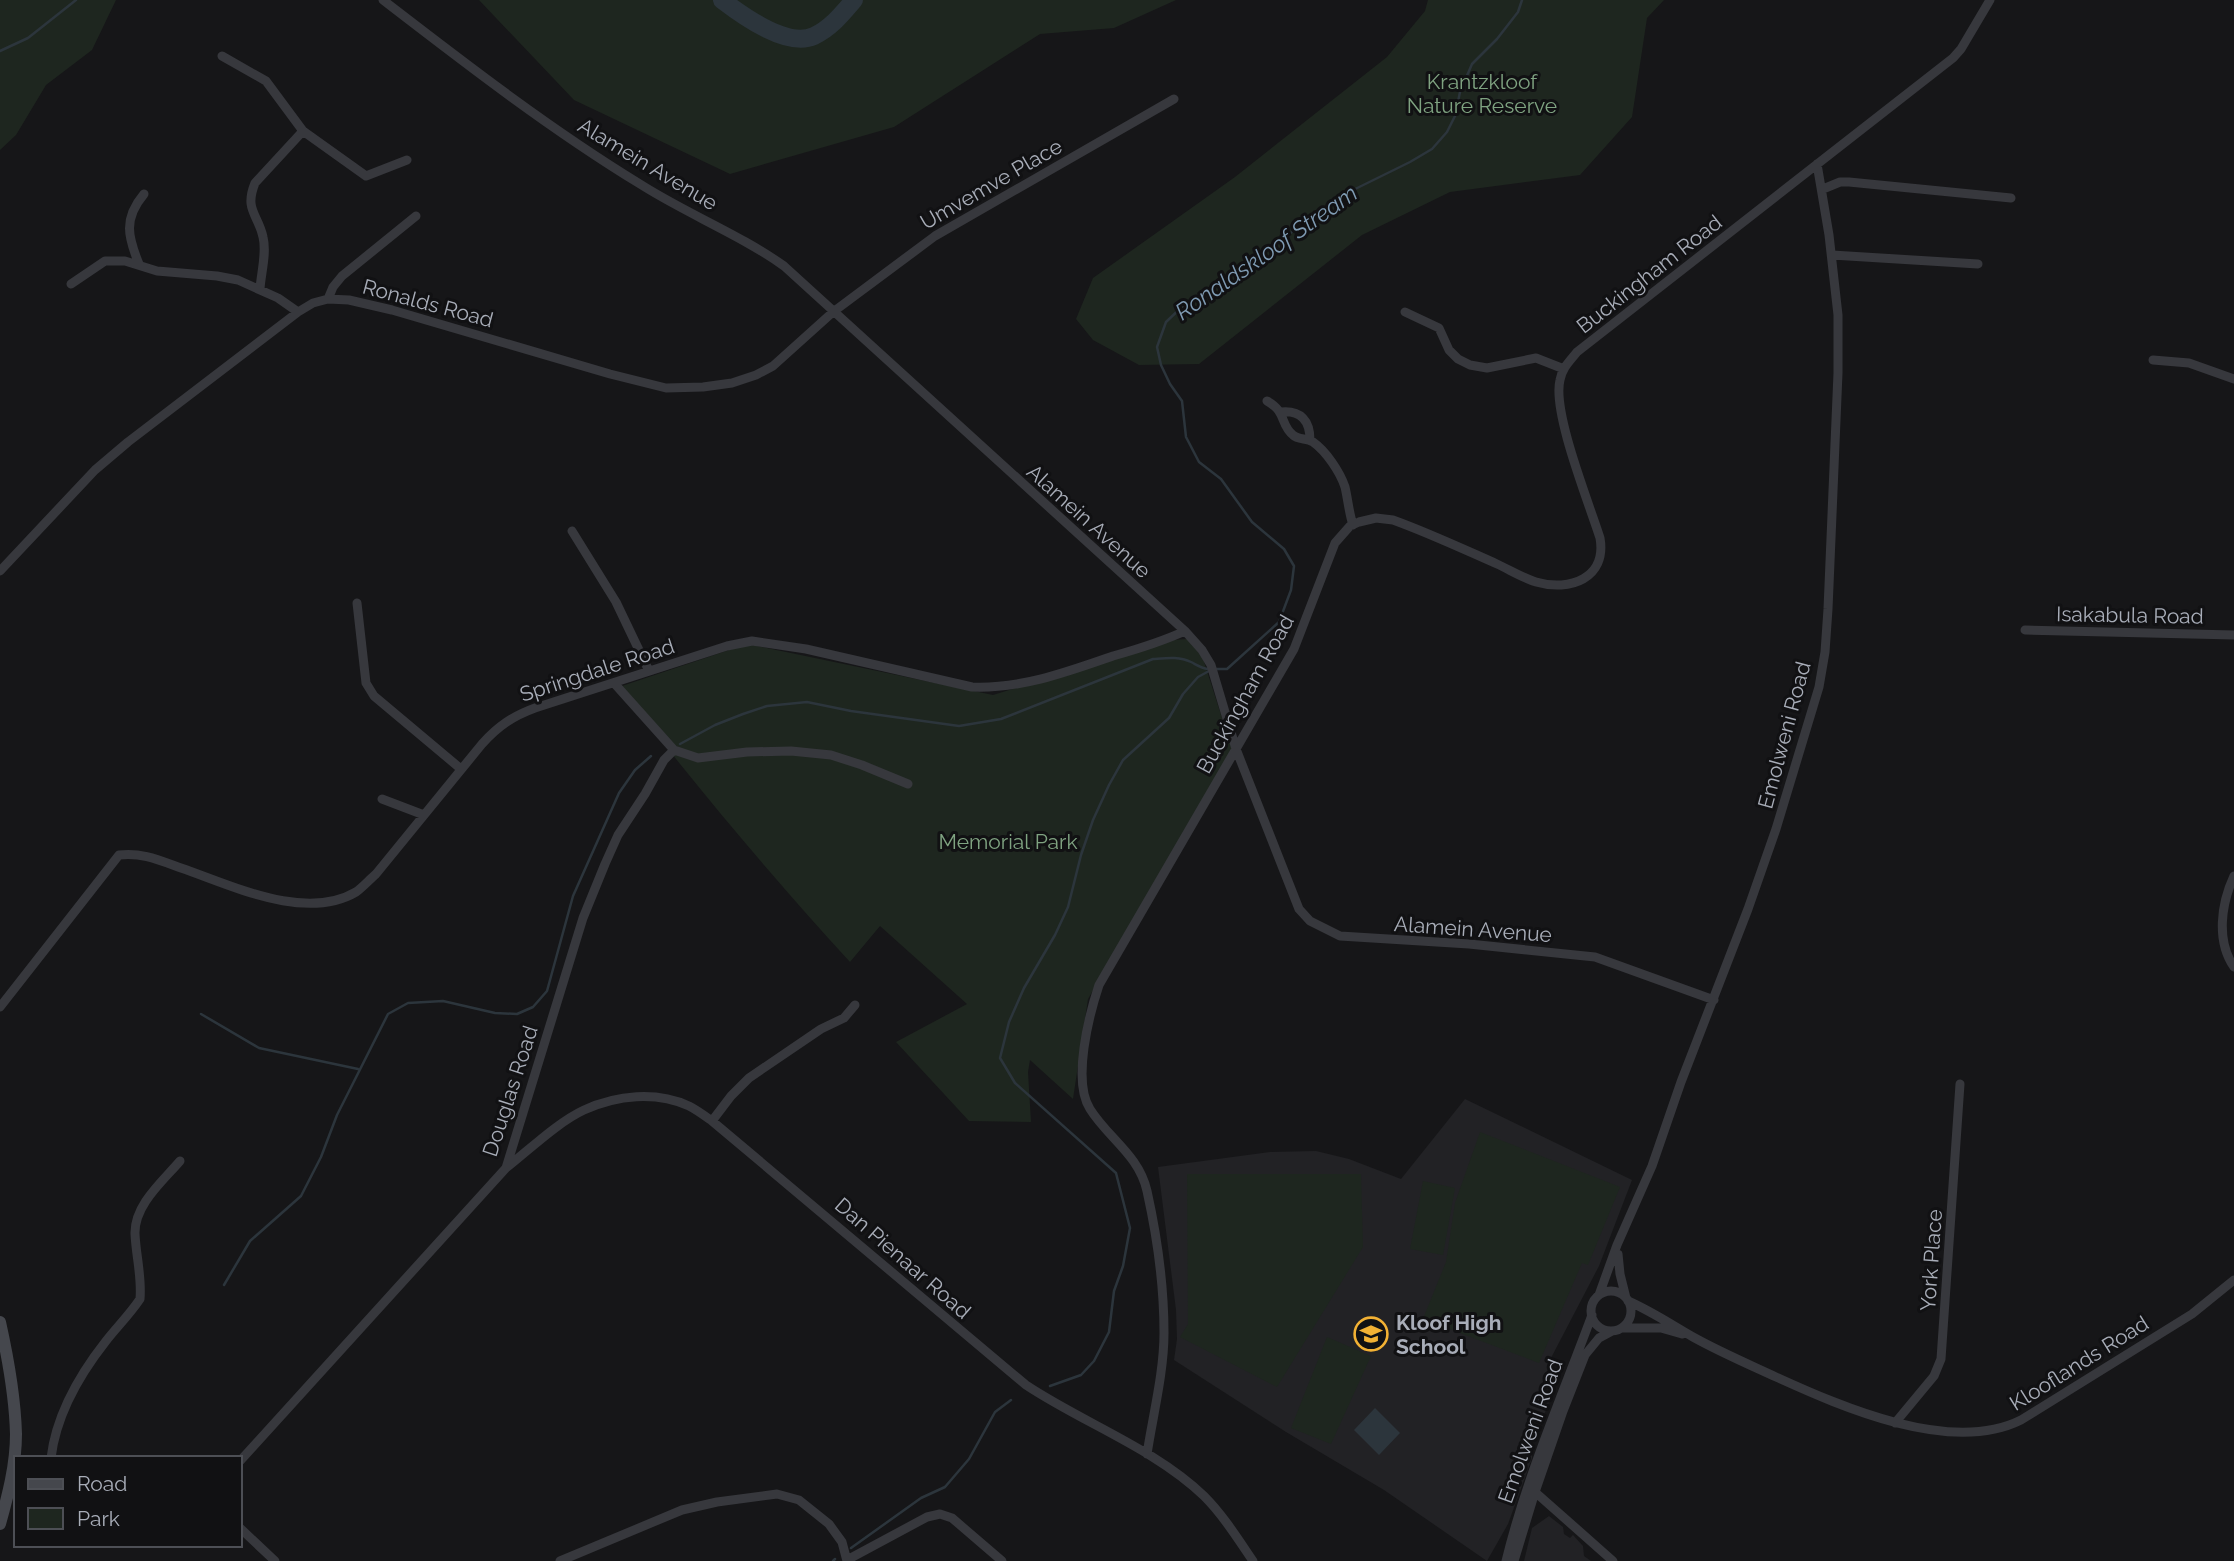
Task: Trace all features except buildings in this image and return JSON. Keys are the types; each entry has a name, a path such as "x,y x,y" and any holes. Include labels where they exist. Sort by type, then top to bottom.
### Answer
{"main road":[{"path":"0,1322 13,1398 15,1456"},
{"path":"0,1524 12,1496 14,1466"}],"street":[{"name":"Alamein Avenue","path":"383,0 579,145 642,186 762,250 784,266 1185,631 1213,669 1236,749 1299,909 1310,921 1325,931 1363,939 1469,944 1595,957 1714,1000"},
{"name":"Buckingham Road","path":"1564,369 1577,352 1953,58 1990,0"},
{"path":"222,55 266,81 303,131 367,176 407,160"},
{"name":"Umvemve Place","path":"834,312 935,236 1174,99"},
{"path":"260,289 263,236 251,211 251,193 255,183 303,131"},
{"name":"Emolweni Road","path":"1600,1295 1652,1166 1779,818 1813,708 1825,652 1838,373 1838,315 1823,189 1817,164"},
{"path":"1823,189 1840,182 1849,182 2011,198"},
{"path":"139,264 128,226 130,215 144,194"},
{"path":"2,565 94,470 298,312 313,303 328,299 342,276 416,216"},
{"path":"1832,255 1978,264"},
{"path":"71,284 105,261 114,259 158,271 238,280 260,289 298,312"},
{"name":"Ronalds Road","path":"328,299 349,300 392,310 666,388 732,383 756,375 773,366 834,312"},
{"path":"1267,401 1281,412 1291,434 1310,440 1321,449 1345,487 1353,525 1370,519 1393,520 1537,582 1568,585 1584,580 1599,562 1602,552 1560,411 1559,382 1564,369 1536,358 1487,368 1469,365 1449,350 1439,328 1405,312"},
{"path":"2153,360 2189,363 2234,379"},
{"path":"1281,412 1298,413 1305,420 1310,440"},
{"name":"Buckingham Road","path":"1147,1454 1164,1334 1162,1288 1143,1178 1133,1159 1090,1109 1083,1091 1083,1067 1091,1014 1099,985 1301,635 1335,543 1353,525"},
{"path":"572,531 616,602 649,671"},
{"path":"357,603 366,683 374,696 461,769"},
{"name":"Isakabula Road","path":"2025,630 2234,635"},
{"name":"Springdale Road","path":"0,1007 119,855 144,855 274,899 320,902 346,897 362,888 388,860 494,730 509,719 535,708 727,646 760,642 806,649 972,687 992,688 1042,679 1155,644 1185,631"},
{"path":"614,683 674,750 698,758 769,751 831,755 908,784"},
{"name":"Douglas Road","path":"242,1459 506,1168 583,918 618,835 664,760 674,750"},
{"path":"382,799 424,815"},
{"path":"2234,876 2228,889 2222,925 2227,953 2234,967"},
{"path":"712,1121 730,1096 749,1078 821,1029 844,1018 855,1005"},
{"name":"York Place","path":"1895,1423 1934,1376 1941,1359 1959,1084"},
{"name":"Dan Pienaar Road","path":"506,1168 583,1111 612,1101 640,1096 664,1098 689,1106 712,1121 1026,1385 1046,1399 1147,1454 1206,1498 1253,1561"},
{"path":"51,1456 61,1420 84,1372 140,1299 136,1221 140,1209 180,1161"},
{"name":"Emolweni Road","path":"1618,1245 1618,1266 1627,1300"},
{"name":"Klooflands Road","path":"1627,1300 1693,1337 1861,1413 1895,1423 1967,1432 2008,1427 2192,1314 2234,1280"},
{"path":"1611,1291 1622,1294 1627,1300 1630,1317 1617,1329 1601,1328 1594,1320 1592,1306 1600,1295 1611,1291"},
{"name":"Emolweni Road","path":"1506,1561 1529,1483 1592,1315"},
{"name":"Klooflands Road","path":"1617,1329 1661,1328 1693,1337"},
{"name":"Emolweni Road","path":"1514,1561 1563,1411 1586,1355 1594,1343 1617,1329"},
{"path":"1535,1492 1613,1561"},
{"path":"560,1561 682,1510 777,1494 799,1500 829,1524 842,1542 847,1560 927,1517 940,1514 952,1518 1002,1561"},
{"path":"1531,1505 1542,1505 1557,1511"},
{"path":"242,1530 275,1561"}],"shaded area":[{"name":"Kloof High School","path":"1465,1099 1632,1180 1599,1266 1551,1358 1543,1391 1552,1394 1532,1447 1532,1458 1508,1524 1487,1561 1384,1490 1286,1432 1174,1360 1177,1339 1176,1310 1158,1167 1270,1152 1316,1151 1349,1159 1401,1179"},
{"path":"1375,1408 1400,1433 1379,1455 1354,1430"},
{"path":"1549,1516 1563,1527 1564,1534 1570,1538 1573,1535 1583,1546 1584,1556 1591,1561 1524,1561 1532,1528"}],"green space":[{"path":"0,0 116,0 92,50 46,85 16,135 0,150"},
{"path":"479,0 1176,0 1114,28 1040,34 894,127 730,174 574,100"},
{"name":"Krantzkloof Nature Reserve","path":"1428,0 1664,0 1647,18 1632,117 1580,175 1450,192 1362,235 1199,364 1139,365 1093,340 1076,319 1093,278 1235,177 1387,57 1425,11"},
{"name":"Memorial Park","path":"1188,639 1198,643 1232,749 1088,999 1073,1099 1030,1060 1028,1072 1031,1122 969,1121 896,1042 967,1004 880,926 850,962 732,827 619,687 747,644 993,695 1173,640"},
{"path":"1480,1132 1620,1187 1588,1265 1582,1263 1539,1363 1423,1319 1446,1262 1455,1203"},
{"path":"1187,1174 1361,1174 1363,1247 1277,1387 1180,1337 1188,1324"},
{"path":"1423,1181 1455,1188 1443,1255 1410,1249"},
{"path":"1327,1337 1371,1356 1331,1444 1291,1428"}],"waterway":[{"path":"0,51 28,38 76,0"},
{"path":"722,0 766,28 791,38 803,39 826,29 854,0"},
{"name":"Ronaldskloof Stream","path":"1215,669 1227,669 1279,622 1291,590 1294,566 1284,549 1252,522 1221,479 1199,462 1186,437 1182,401 1161,365 1157,347 1166,322 1186,303 1274,245 1341,196 1432,149 1447,132 1455,116 1460,92 1472,64 1497,39 1518,12 1522,0"},
{"path":"680,744 715,725 767,706 807,702 959,726 1001,719 1153,659 1182,659 1208,669"},
{"name":"Ronaldskloof Stream","path":"1050,1386 1081,1375 1094,1361 1109,1332 1114,1291 1123,1266 1130,1228 1116,1173 1015,1083 1000,1058 1009,1022 1024,988 1068,907 1081,855 1109,785 1123,760 1169,718 1183,694 1198,677 1209,671"},
{"path":"224,1285 250,1241 301,1196 321,1157 337,1115 388,1014 408,1003 443,1001 495,1013 517,1014 533,1007 547,991 573,896 619,793 635,770 651,756"},
{"path":"201,1014 259,1048 358,1069"},
{"name":"Ronaldskloof Stream","path":"851,1548 921,1498 945,1487 969,1459 995,1412 1011,1400"}],"place":[{"name":"Kloof High School","path":"1371,1334"}]}
